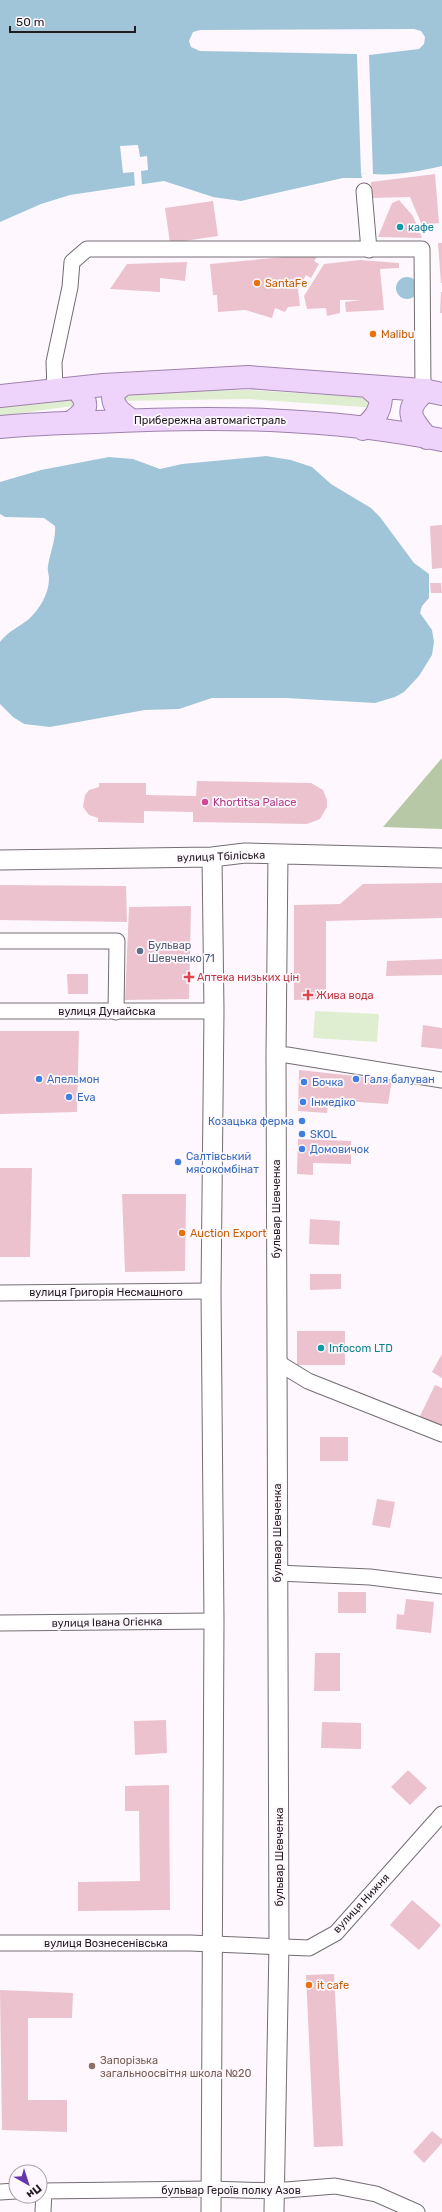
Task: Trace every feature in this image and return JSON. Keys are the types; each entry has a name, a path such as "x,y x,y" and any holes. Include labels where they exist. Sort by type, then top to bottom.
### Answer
{"main road":[{"path":"0,396 124,384 248,377 430,391"},
{"path":"124,384 113,393 112,400 119,411 131,420"},
{"path":"363,429 377,416 381,398 367,386"},
{"path":"66,389 85,398 86,405 84,411 70,423"},
{"path":"430,391 411,405 411,414 415,424 435,439"},
{"name":"Прибережна автомагістраль","path":"0,427 131,420 278,419 435,439"}],"street":[{"path":"364,191 369,250"},
{"path":"66,389 54,362 70,287 72,262 87,250 422,249 430,391"},
{"name":"вулиця Тбіліська","path":"0,860 212,857 245,853 442,858"},
{"name":"бульвар Шевченка","path":"274,2212 279,1945 276,1055 278,854"},
{"path":"211,2212 211,1944 214,1621 211,1291 214,1011 212,857"},
{"path":"0,941 117,941 116,1012"},
{"name":"вулиця Дунайська","path":"0,1011 214,1011"},
{"path":"276,1055 287,1055 442,1080"},
{"name":"вулиця Григорія Несмашного","path":"0,1293 211,1291"},
{"path":"277,1362 308,1381 442,1434"},
{"path":"277,1573 370,1577 442,1586"},
{"name":"вулиця Івана Огієнка","path":"0,1622 214,1621"},
{"name":"вулиця Нижня","path":"211,1944 279,1945 309,1948 336,1933 442,1814"},
{"name":"вулиця Вознесенівська","path":"0,1944 211,1944"},
{"name":"бульвар Героїв полку Азов","path":"48,2191 274,2191 335,2186 376,2194 417,2212"}],"green space":[{"path":"250,390 376,398 377,408 247,399 117,401 118,391"},
{"path":"77,394 80,405 0,416 0,404"},
{"path":"442,758 442,829 383,827"},
{"path":"315,1011 379,1014 377,1042 313,1038"}],"water":[{"path":"0,0 442,0 442,166 392,174 361,173 362,178 343,178 241,201 213,197 164,181 70,195 41,204 0,222"},
{"path":"407,277 415,280 418,288 415,296 407,299 399,296 396,288 399,280"},
{"path":"266,456 291,460 312,467 331,484 371,508 380,517 414,563 429,574 429,598 422,606 420,613 432,630 434,642 432,655 419,676 404,692 395,697 375,703 286,698 212,698 179,709 145,710 50,727 24,724 13,717 0,704 0,642 10,632 29,619 37,610 46,595 49,584 48,568 54,541 55,526 44,518 5,517 0,514 0,482 41,470 109,457 133,459 160,469 182,464"}],"pier":[{"path":"414,29 421,31 425,37 424,44 419,49 369,55 373,175 361,173 357,54 200,51 191,47 189,41 193,32 200,30"},
{"path":"138,145 140,157 147,156 148,170 141,171 142,186 135,187 134,172 123,173 120,146"}],"building":[{"path":"435,174 439,223 422,225 410,197 370,198 371,182"},
{"name":"кафе","path":"399,200 413,216 422,238 378,237 392,203"},
{"path":"213,201 218,236 170,243 165,208"},
{"path":"438,243 442,243 442,283 441,283"},
{"name":"SantaFe","path":"299,247 317,257 314,261 319,264 311,278 306,275 298,289 300,306 288,307 285,312 275,308 272,318 245,310 218,312 217,295 213,295 210,264 295,256"},
{"path":"360,260 399,263 399,268 380,269 384,310 346,312 345,302 361,300 340,300 340,313 327,316 326,308 307,309 304,296 324,264"},
{"path":"187,262 185,281 160,278 160,292 110,289 127,264"},
{"path":"441,292 442,313 440,313"},
{"path":"442,525 442,568 432,569 430,526"},
{"path":"430,583 441,583 442,593 431,593"},
{"name":"Khortitsa Palace","path":"197,781 311,783 323,790 327,800 327,807 320,819 307,824 193,822 193,812 144,811 144,823 98,822 98,818 89,815 83,807 85,795 89,790 99,787 99,783 146,783 146,795 196,796"},
{"path":"442,883 442,918 326,921 326,999 294,1000 294,905 340,904 363,884"},
{"path":"0,885 126,886 127,922 0,920"},
{"path":"191,906 189,999 125,1000 129,907"},
{"path":"442,959 442,975 386,976 387,961"},
{"path":"67,974 88,974 88,994 68,994"},
{"path":"423,1025 442,1028 442,1049 421,1047"},
{"name":"Апельмон","path":"0,1031 79,1031 77,1112 0,1114"},
{"path":"299,1070 392,1080 388,1104 329,1100 327,1113 298,1111"},
{"path":"298,1139 351,1141 351,1164 313,1163 313,1175 297,1174"},
{"path":"0,1168 32,1168 30,1257 0,1257"},
{"path":"122,1194 186,1194 185,1271 125,1272"},
{"path":"310,1219 340,1221 339,1245 309,1244"},
{"path":"310,1274 341,1274 341,1289 310,1290"},
{"name":"Infocom LTD","path":"297,1331 345,1331 345,1365 297,1365"},
{"path":"442,1354 442,1378 432,1372"},
{"path":"435,1385 442,1388 442,1429 419,1418"},
{"path":"320,1437 348,1437 348,1461 320,1461"},
{"path":"377,1499 395,1502 390,1528 372,1525"},
{"path":"338,1592 366,1592 366,1613 338,1613"},
{"path":"406,1599 434,1602 431,1633 396,1629 397,1614 404,1615"},
{"path":"315,1653 340,1653 340,1691 314,1691"},
{"path":"166,1720 167,1753 135,1755 134,1721"},
{"path":"322,1722 361,1723 361,1749 321,1748"},
{"path":"408,1770 427,1788 410,1805 391,1787"},
{"path":"169,1785 170,1910 78,1911 78,1882 140,1881 139,1811 125,1811 125,1786"},
{"path":"412,1900 441,1925 419,1950 390,1925"},
{"path":"334,1974 343,2146 314,2147 306,1975"},
{"path":"0,1990 73,1993 72,2018 28,2018 28,2100 67,2100 67,2132 2,2130"},
{"path":"432,2131 442,2139 442,2143 424,2163 413,2152"}],"place":[{"name":"кафе","path":"400,227"},
{"name":"SantaFe","path":"257,283"},
{"name":"Malibu","path":"373,334"},
{"name":"Khortitsa Palace","path":"205,802"},
{"name":"Бульвар Шевченко 71","path":"140,951"},
{"name":"Аптека низьких цін","path":"189,977"},
{"name":"Жива вода","path":"308,995"},
{"name":"Апельмон","path":"39,1079"},
{"name":"Галя балуван","path":"356,1079"},
{"name":"Бочка","path":"304,1082"},
{"name":"Eva","path":"69,1097"},
{"name":"Інмедіко","path":"303,1102"},
{"name":"Козацька ферма","path":"302,1121"},
{"name":"SKOL","path":"302,1134"},
{"name":"Домовичок","path":"302,1149"},
{"name":"Салтівський мясокомбінат","path":"178,1162"},
{"name":"Auction Export","path":"182,1233"},
{"name":"Infocom LTD","path":"321,1348"},
{"name":"it cafe","path":"309,1985"},
{"name":"Запорізька загальноосвітня школа №20","path":"92,2066"}]}
